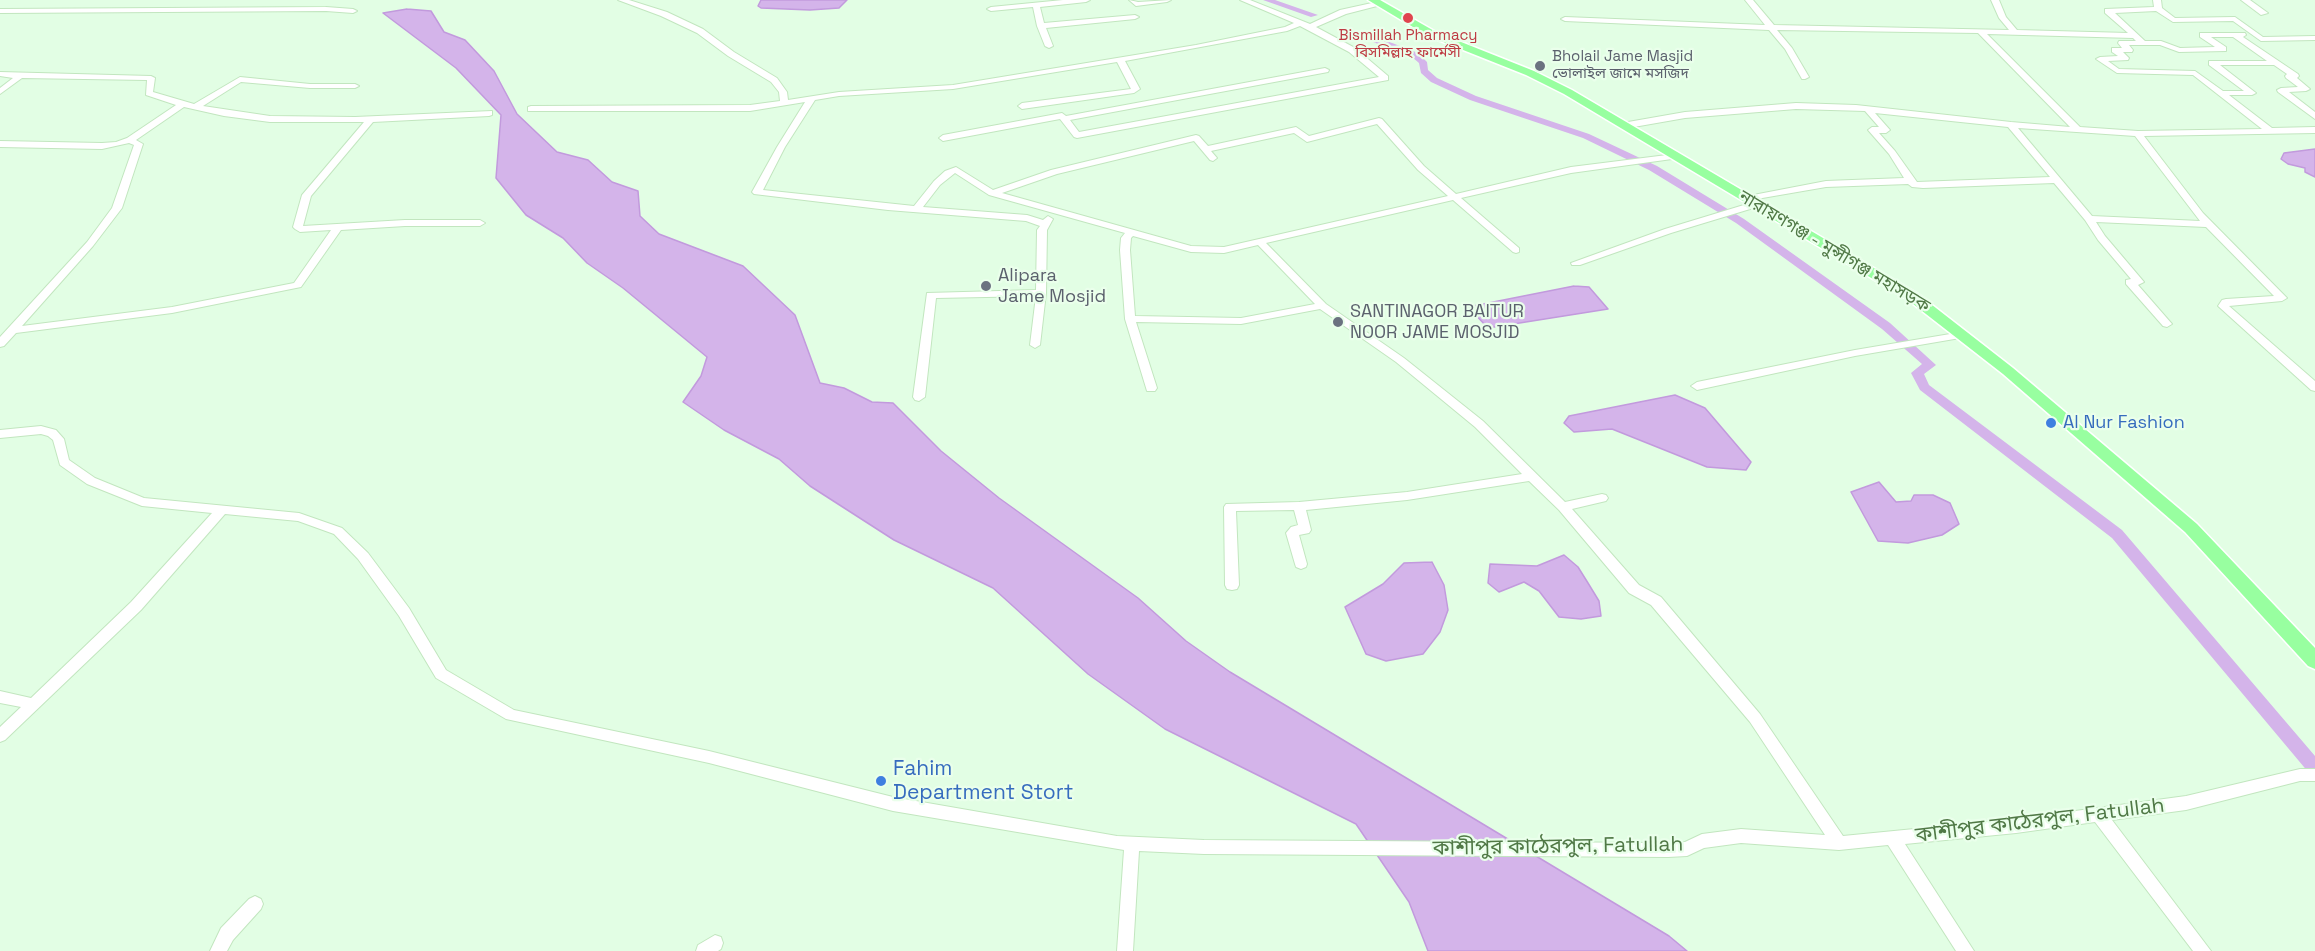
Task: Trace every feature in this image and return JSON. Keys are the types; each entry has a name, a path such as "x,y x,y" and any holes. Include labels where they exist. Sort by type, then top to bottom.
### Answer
{"main road":[{"name":"নারায়ণগঞ্জ - মুন্সীগঞ্জ মহাসড়ক","path":"1375,1 1432,34 1530,73 1628,125 1672,156 1913,297 2008,371 2190,528 2315,661"}],"street":[{"path":"622,0 664,14 700,31 730,54 774,80 783,92 784,104"},
{"path":"991,9 1086,0"},
{"path":"1133,0 1138,4 1167,0"},
{"path":"1064,118 1077,135 1385,78 1358,54 1310,27 1244,0"},
{"path":"1749,0 1773,28 1805,76"},
{"path":"1995,0 2003,18 2015,32"},
{"path":"2157,0 2158,9"},
{"path":"2245,0 2264,13"},
{"path":"1310,27 1375,1"},
{"path":"1057,4 1062,24"},
{"path":"1036,5 1049,46"},
{"path":"2143,43 2108,11 2158,9 2173,20 2235,19 2262,39 2315,38"},
{"path":"0,11 353,11"},
{"path":"1041,26 1135,17"},
{"path":"1565,19 1773,28 2135,36"},
{"path":"531,109 714,109 784,104 839,94 952,87 1219,43 1287,28 1299,23"},
{"path":"1980,31 2078,130"},
{"path":"2235,34 2295,76 2289,76 2310,89"},
{"path":"2255,34 2203,35 2223,49 2179,50 2162,43 2122,43 2129,50 2115,50 2124,58 2100,59 2117,71 2195,73 2268,129"},
{"path":"1022,106 1134,91 1136,89 1120,60"},
{"path":"2222,93 2252,93 2212,63 2276,63"},
{"path":"943,138 1325,70"},
{"path":"0,75 151,78 149,93 183,104 270,119 371,119 489,113"},
{"path":"0,92 20,76"},
{"path":"195,106 240,79 310,86 355,86"},
{"path":"2310,89 2281,90 2315,116"},
{"path":"812,98 781,147 757,192 1027,218 1044,224"},
{"path":"0,144 102,146 130,140 183,104"},
{"path":"1628,125 1685,115 1796,106 1867,109 2011,125 2138,134 2268,129 2315,130"},
{"path":"1867,109 1886,129 1872,130 1915,185 2055,180"},
{"path":"371,119 307,195 298,227 300,229 405,223 480,223"},
{"path":"1206,149 1296,130 1307,139 1379,121 1421,168 1516,250"},
{"path":"2011,125 2139,282 2130,282 2167,324"},
{"path":"2301,129 2315,139"},
{"path":"2138,134 2209,224 2282,298 2226,302 2223,306 2315,387"},
{"path":"992,193 1054,172 1196,138 1214,158"},
{"path":"0,344 90,244 117,208 139,144 130,140"},
{"path":"917,209 937,183 948,173 956,170 992,193 1201,250 1224,250 1571,170 1638,163 1672,156"},
{"path":"1576,263 1731,212 1753,202 1826,184 1910,181"},
{"path":"1035,345 1041,293 1044,224 1055,211"},
{"path":"2089,219 2209,224"},
{"path":"13,330 172,310 292,287 299,283 338,227"},
{"path":"1131,232 1126,238 1125,250 1130,319 1151,388"},
{"path":"1260,241 1322,306 1400,360 1479,424 1563,507 1634,589 1656,600 1729,684 1755,718 1839,843"},
{"path":"919,397 931,295 1041,293"},
{"path":"1130,319 1241,321 1322,306"},
{"path":"1697,386 1889,347 1962,335"},
{"name":"কাশীপুর কাঠেরপুল, Fatullah","path":"0,434 41,430 52,433 58,439 64,462 91,481 142,502 299,517 338,531 363,556 404,612 441,674 511,715 709,757 893,804 1132,843 1204,847 1542,850 1687,849 1702,841 1741,836 1839,843 1893,839 2186,803 2307,775"},
{"path":"1232,585 1230,507 1299,506 1407,496 1533,476"},
{"path":"1563,507 1602,498"},
{"path":"1299,506 1305,530 1295,530 1292,533 1300,564"},
{"path":"0,735 136,606 222,510"},
{"path":"0,697 32,704"},
{"path":"2099,815 2203,951"},
{"path":"1893,839 1966,951"},
{"path":"1125,951 1132,843"},
{"path":"218,951 227,934 255,904"}],"shaded area":[{"path":"761,0 847,0 839,8 810,10 761,8 758,6"},
{"path":"407,9 431,11 444,32 465,40 494,71 517,114 557,152 588,160 612,182 638,191 640,216 659,234 743,266 795,315 820,383 844,388 872,402 893,403 941,451 999,498 1138,598 1186,641 1230,672 1669,936 1687,951 1428,951 1409,902 1356,824 1165,729 1088,674 993,588 894,540 810,486 779,459 724,430 683,402 701,376 707,357 623,288 587,263 563,238 526,215 496,178 501,115 456,68 383,13"},
{"path":"2315,149 2315,177 2305,172 2305,168 2288,164 2281,159 2284,153"},
{"path":"1574,286 1589,287 1608,309 1488,328 1468,307"},
{"path":"1675,395 1705,408 1751,462 1746,470 1707,467 1612,429 1574,432 1564,423 1569,416"},
{"path":"1879,482 1896,502 1911,501 1914,495 1933,495 1950,503 1959,524 1942,535 1908,543 1878,541 1851,492"},
{"path":"1564,555 1578,567 1599,601 1601,616 1581,619 1559,617 1539,591 1524,582 1499,592 1488,583 1490,564 1537,566"},
{"path":"1432,562 1444,585 1448,610 1440,632 1423,654 1386,661 1366,654 1345,607 1383,584 1404,563"}],"waterway":[{"path":"1267,0 1314,15"},
{"path":"1358,33 1415,55 1423,62 1424,71 1434,80 1473,98 1586,136 1653,168 1740,221 1886,326 1930,365 1917,373 1924,387 2117,534 2315,768"}],"place":[{"name":"Bismillah Pharmacy বিসমিল্লাহ ফার্মেসী","path":"1408,18"},
{"name":"Bholail Jame Masjid ভোলাইল জামে মসজিদ","path":"1540,66"},
{"name":"Alipara Jame Mosjid","path":"986,286"},
{"name":"SANTINAGOR BAITUR NOOR JAME MOSJID","path":"1338,322"},
{"name":"Al Nur Fashion","path":"2051,423"},
{"name":"Fahim Department Stort","path":"881,781"}]}
